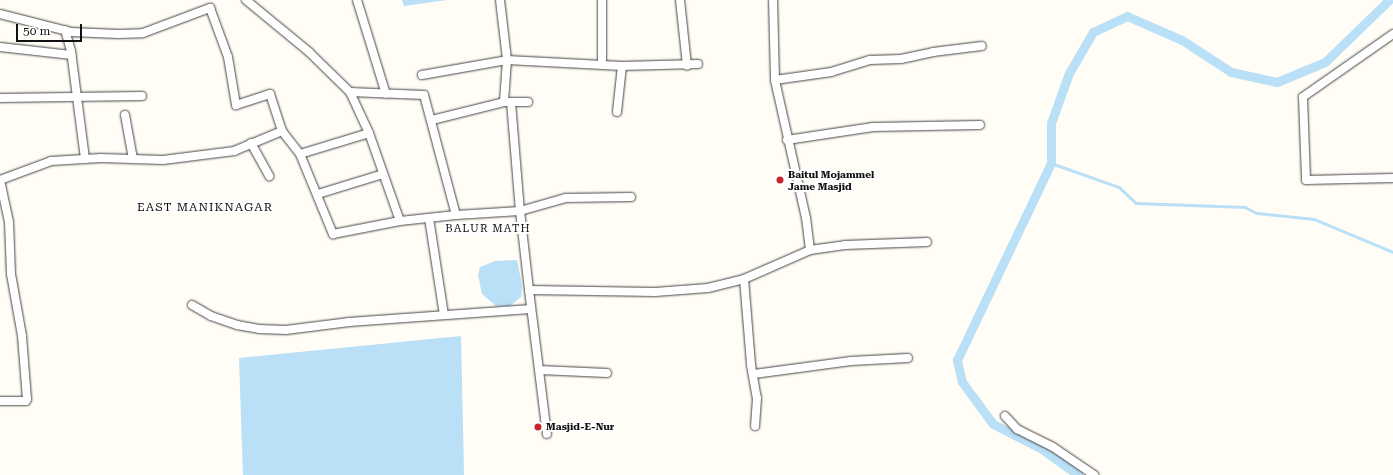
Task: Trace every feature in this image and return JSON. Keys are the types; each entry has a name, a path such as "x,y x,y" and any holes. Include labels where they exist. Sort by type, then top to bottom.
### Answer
{"street":[{"path":"246,0 309,52 350,92 369,133 400,221"},
{"path":"357,0 386,94"},
{"path":"500,0 507,60 508,102 531,309 547,434"},
{"path":"602,0 602,64"},
{"path":"680,0 687,66"},
{"path":"773,0 775,80 787,140 806,218 810,250"},
{"path":"0,14 64,30 143,33 210,8 228,58 236,104 270,94 282,131 300,154 318,194 333,234 400,221 456,215 520,211 566,198 631,197"},
{"path":"64,30 72,55 85,159"},
{"path":"1393,34 1303,97 1306,180 1393,178"},
{"path":"775,80 831,72 870,60 901,59 933,52 982,46"},
{"path":"0,47 72,55"},
{"path":"422,75 507,60 622,66 687,66 698,64"},
{"path":"617,112 622,66"},
{"path":"350,92 424,95 432,120 456,215"},
{"path":"0,98 142,96"},
{"path":"432,120 508,102 528,102"},
{"path":"125,115 133,159"},
{"path":"787,140 873,128 980,125"},
{"path":"0,401 26,401 28,398 22,336 11,274 9,222 0,180 51,162 85,159 191,158 234,151 282,131"},
{"path":"300,154 369,133"},
{"path":"251,143 269,176"},
{"path":"318,194 383,174"},
{"path":"429,218 444,315"},
{"path":"529,290 655,292 708,288 744,279 810,250 846,245 927,242"},
{"path":"744,279 757,398 755,426"},
{"path":"192,305 211,316 259,329 286,330 350,322 531,309"},
{"path":"754,374 851,361 908,358"},
{"path":"539,370 607,372"},
{"path":"1005,416 1017,429 1053,447 1094,475"}],"water":[{"path":"402,0 447,0 404,6"},
{"path":"517,260 522,285 521,297 510,306 496,306 482,294 478,275 480,267 495,261"},
{"path":"461,336 464,475 243,475 239,358"}],"waterway":[{"path":"1078,475 1042,449 993,424 962,382 957,360 1051,163 1051,123 1069,73 1093,32 1127,16 1182,40 1231,72 1277,82 1325,62 1389,0"},
{"path":"1051,163 1119,187 1136,203 1245,207 1257,213 1314,219 1393,252"}],"place":[{"name":"Baitul Mojammel Jame Masjid","path":"780,180"},
{"name":"Masjid-E-Nur","path":"538,427"}],"district":[{"name":"EAST MANIKNAGAR","path":"205,208"},
{"name":"BALUR MATH","path":"488,229"}]}
